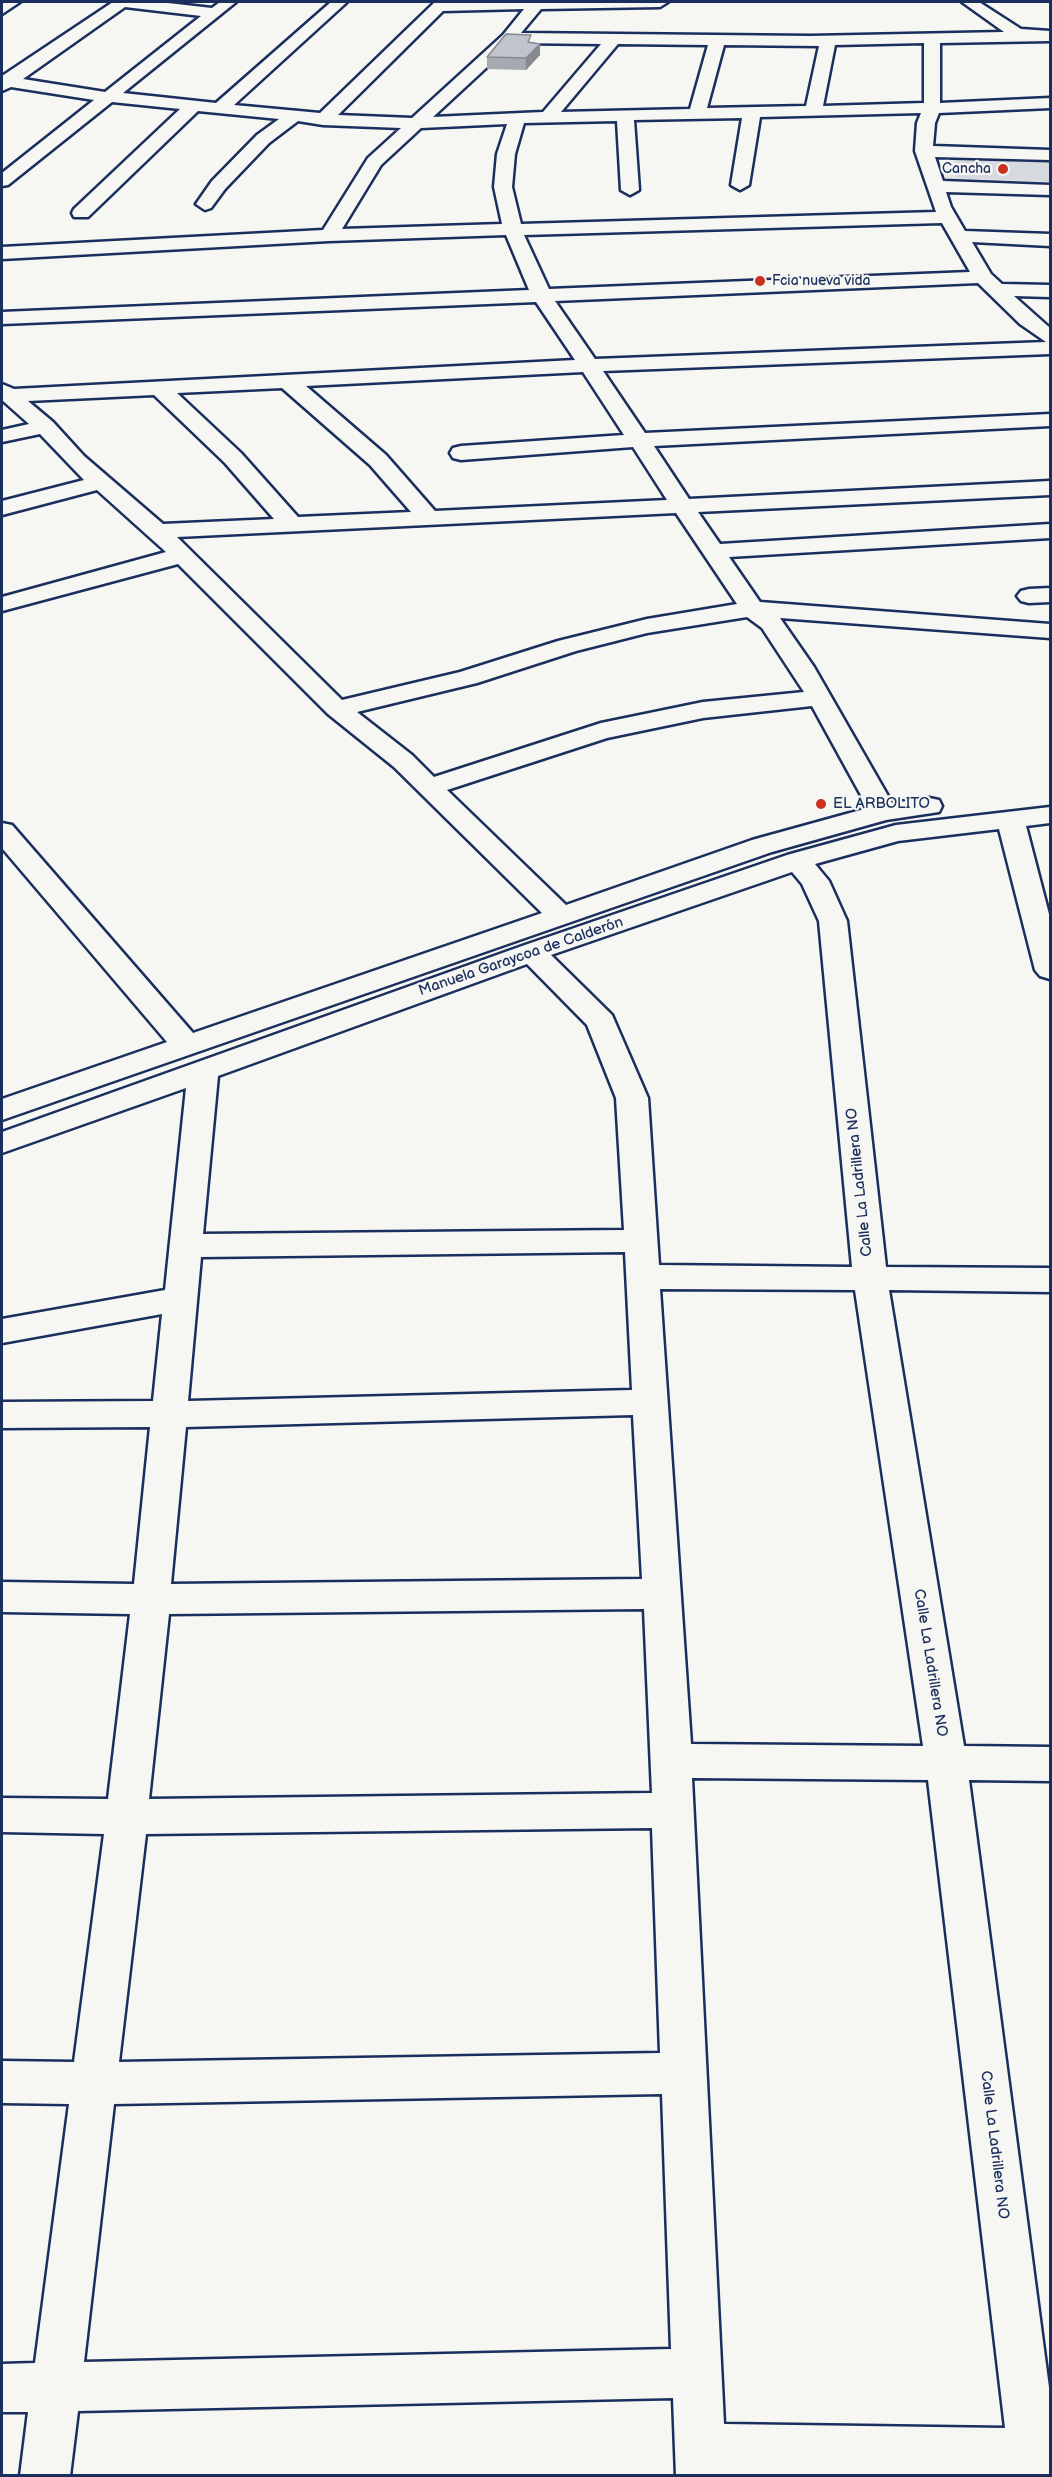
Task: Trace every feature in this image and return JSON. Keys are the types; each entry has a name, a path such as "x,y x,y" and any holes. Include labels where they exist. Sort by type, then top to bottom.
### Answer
{"street":[{"path":"2,9 12,2"},
{"path":"3,83 124,2 214,13"},
{"path":"2,181 229,2"},
{"path":"219,109 340,2"},
{"path":"323,120 441,4 536,5 660,2"},
{"path":"969,2 1016,33 1030,36 1050,49"},
{"path":"329,235 374,162 509,38 536,5"},
{"path":"509,38 717,41 1050,36"},
{"path":"932,39 932,108 927,123 924,151 942,207 989,283 1027,320 1050,337"},
{"path":"548,117 613,40"},
{"path":"813,111 828,40"},
{"path":"697,113 717,41"},
{"path":"3,83 292,118 415,123 548,117 932,108 1050,102"},
{"path":"81,213 194,106"},
{"path":"740,185 752,112"},
{"path":"625,115 630,190"},
{"path":"205,204 218,185 263,139 292,118"},
{"path":"517,118 506,154 503,187 513,231 541,294 752,609 771,623 802,667 884,812"},
{"path":"924,151 1050,155"},
{"path":"936,186 1050,190"},
{"path":"2,253 329,235 948,217"},
{"path":"960,236 1050,240"},
{"path":"2,318 541,294 989,283 1050,291"},
{"path":"5,393 589,365 1050,348"},
{"path":"287,381 378,460 429,518"},
{"path":"158,387 233,458 292,525"},
{"path":"5,393 45,427 76,461 158,531 337,709 403,761 560,915"},
{"path":"461,453 639,440 1050,420"},
{"path":"2,436 45,427"},
{"path":"2,508 101,482"},
{"path":"158,531 1050,488"},
{"path":"714,551 1050,531"},
{"path":"2,604 183,555"},
{"path":"337,709 468,678 567,646 624,632 752,609 1050,631"},
{"path":"429,787 601,731 703,710 819,698"},
{"name":"Manuela Garaycoa de Calderón","path":"2,1143 195,1058 560,915 762,846 884,812 1050,793"},
{"name":"Manuela Garaycoa de Calderón","path":"2,1110 195,1058 532,952 797,861 896,833 1050,815"},
{"path":"1010,818 1050,970"},
{"path":"2,831 195,1058 186,1246 151,1599 127,1817 45,2475"},
{"name":"Calle La Ladrillera NO","path":"797,861 815,881 833,921 870,1278 946,1762 1040,2461"},
{"path":"532,952 601,1022 632,1098 672,1761 672,1810 700,2462 1040,2461"},
{"path":"186,1246 641,1259 870,1278 1050,1280"},
{"path":"2,1331 181,1299"},
{"path":"2,1415 170,1414 650,1402"},
{"path":"2,1597 151,1599 662,1594"},
{"path":"672,1761 1050,1764"},
{"path":"2,1815 127,1817 672,1810"},
{"path":"2,2082 94,2083 683,2073"},
{"path":"2,2388 55,2389 696,2373"}],"shaded area":[{"name":"Cancha","path":"944,155 1050,158 1050,186 945,182"},
{"name":"Cancha","path":"955,158 1050,160 1050,182 955,178"}],"building":[{"path":"506,34 531,35 528,42 540,44 526,58 487,57"}],"place":[{"name":"Cancha","path":"1003,169"},
{"name":"Fcia nueva vida","path":"760,281"},
{"name":"EL ARBOLITO","path":"821,804"}]}
